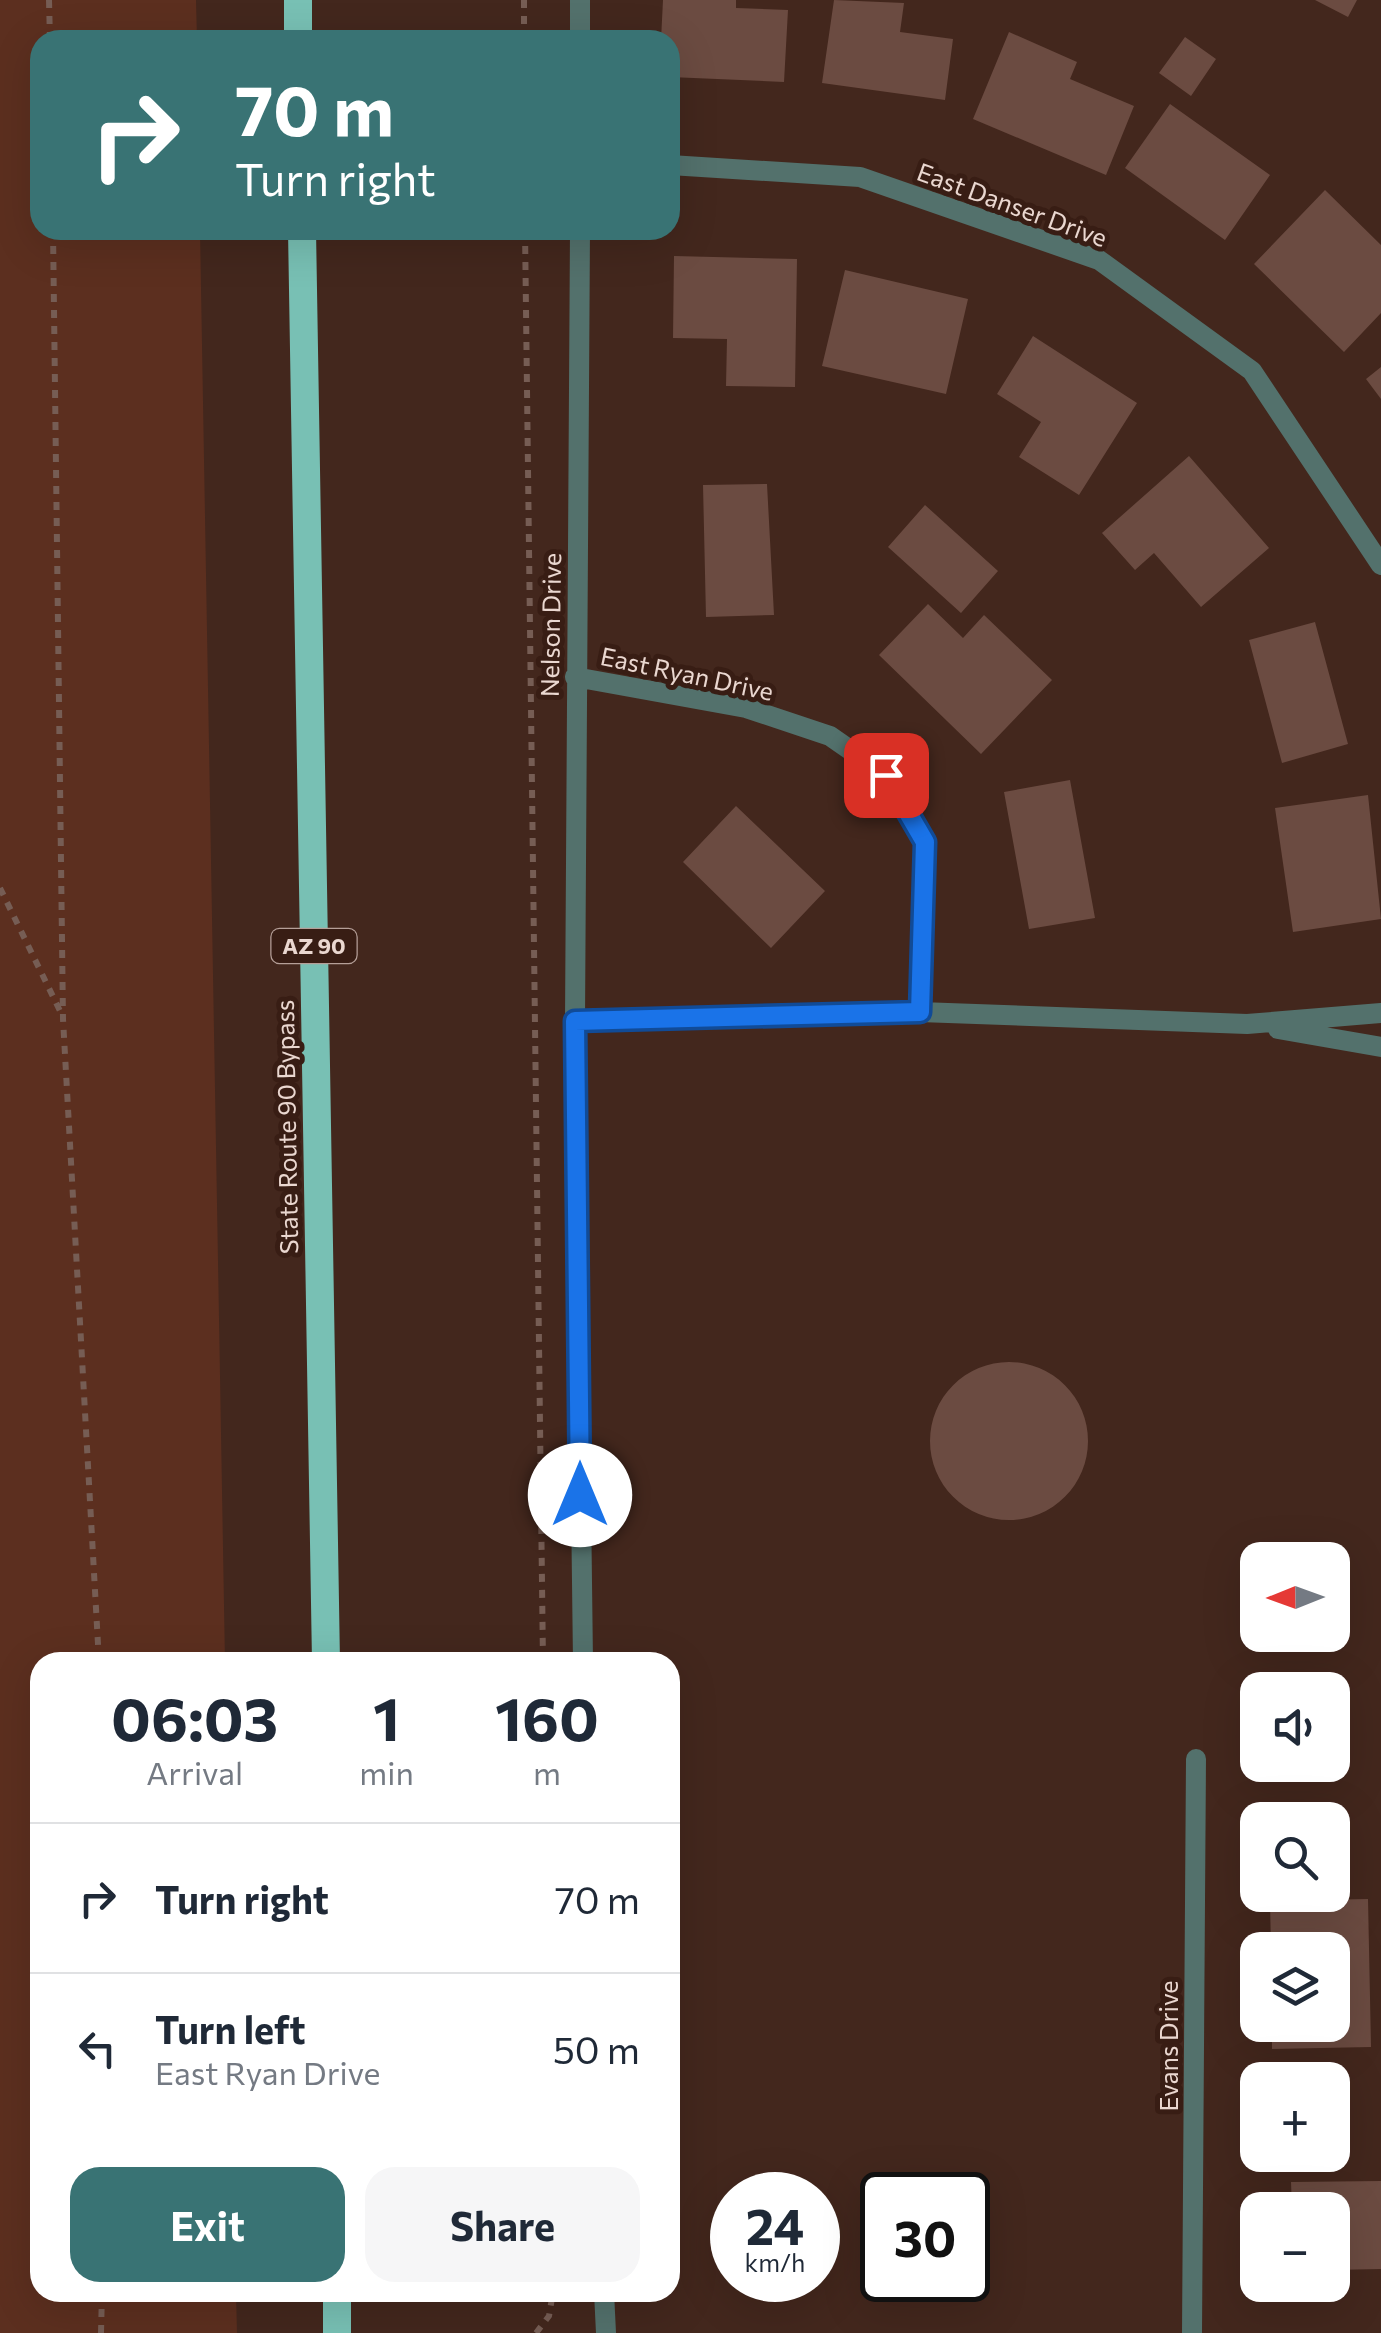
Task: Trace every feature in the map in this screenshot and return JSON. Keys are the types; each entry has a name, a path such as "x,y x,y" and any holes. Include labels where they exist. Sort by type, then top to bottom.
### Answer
{"highway":[{"path":"298,0 298,30"},
{"name":"State Route 90 Bypass","path":"302,240 326,1652"},
{"path":"336,2302 337,2333"}],"street":[{"path":"580,0 580,30"},
{"name":"East Danser Drive","path":"680,167 860,176 1100,260 1252,372 1381,565"},
{"name":"Nelson Drive","path":"580,240 575,1021 583,1652"},
{"name":"East Ryan Drive","path":"575,676 746,708 830,736 886,775 925,842 920,1012"},
{"path":"575,1021 920,1012 1247,1024 1381,1013"},
{"path":"1247,1024 1381,1047"},
{"name":"Evans Drive","path":"1192,2333 1196,1759"},
{"path":"604,2302 606,2333"}],"path":[{"path":"50,0 50,30"},
{"path":"524,0 524,30"},
{"path":"52,240 64,1019 98,1652"},
{"path":"525,240 543,1652"},
{"path":"0,888 64,1019"},
{"path":"101,2333 102,2302"},
{"path":"536,2333 549,2316 551,2302"}],"shaded area":[{"path":"0,0 196,0 197,30 30,30 30,240 200,240 225,1652 30,1652 30,2302 236,2302 237,2333 0,2333"}],"building":[{"path":"663,0 736,0 736,8 788,10 784,82 680,77 680,30 662,30"},
{"path":"834,0 904,3 900,32 953,39 945,100 822,83"},
{"path":"1315,0 1357,0 1348,17"},
{"path":"1009,32 1077,62 1070,79 1134,106 1106,175 973,119"},
{"path":"1185,37 1216,59 1191,96 1159,73"},
{"path":"1170,104 1270,175 1225,240 1125,168"},
{"path":"1325,190 1381,245 1381,313 1344,352 1254,264"},
{"path":"674,256 797,259 795,387 726,386 727,339 673,338"},
{"path":"845,270 968,299 946,394 822,366"},
{"path":"1033,336 1137,403 1079,495 1019,457 1041,422 997,394"},
{"path":"1381,367 1381,399 1366,379"},
{"path":"1189,456 1269,548 1201,607 1154,553 1135,570 1102,533"},
{"path":"767,484 774,615 706,617 703,485"},
{"path":"925,505 998,571 961,613 888,547"},
{"path":"928,604 963,638 984,615 1052,680 981,754 879,655"},
{"path":"1315,622 1348,744 1282,763 1249,640"},
{"path":"1070,780 1095,918 1029,929 1004,792"},
{"path":"1368,795 1381,919 1293,932 1275,808"},
{"path":"736,806 825,891 771,948 683,862"},
{"path":"1009,1362 1039,1368 1065,1385 1082,1411 1088,1441 1082,1471 1065,1497 1039,1514 1009,1520 979,1514 953,1497 936,1471 930,1441 936,1411 953,1385 979,1368"},
{"path":"1350,1899 1368,1899 1371,2047 1272,2049 1272,2042 1350,2042 1350,1932 1271,1932 1270,1912 1350,1912"},
{"path":"1381,2181 1381,2269 1350,2270 1350,2192 1291,2192 1291,2182"}],"route":[{"path":"580,1495 575,1021 920,1012 925,842 886,775"}]}
